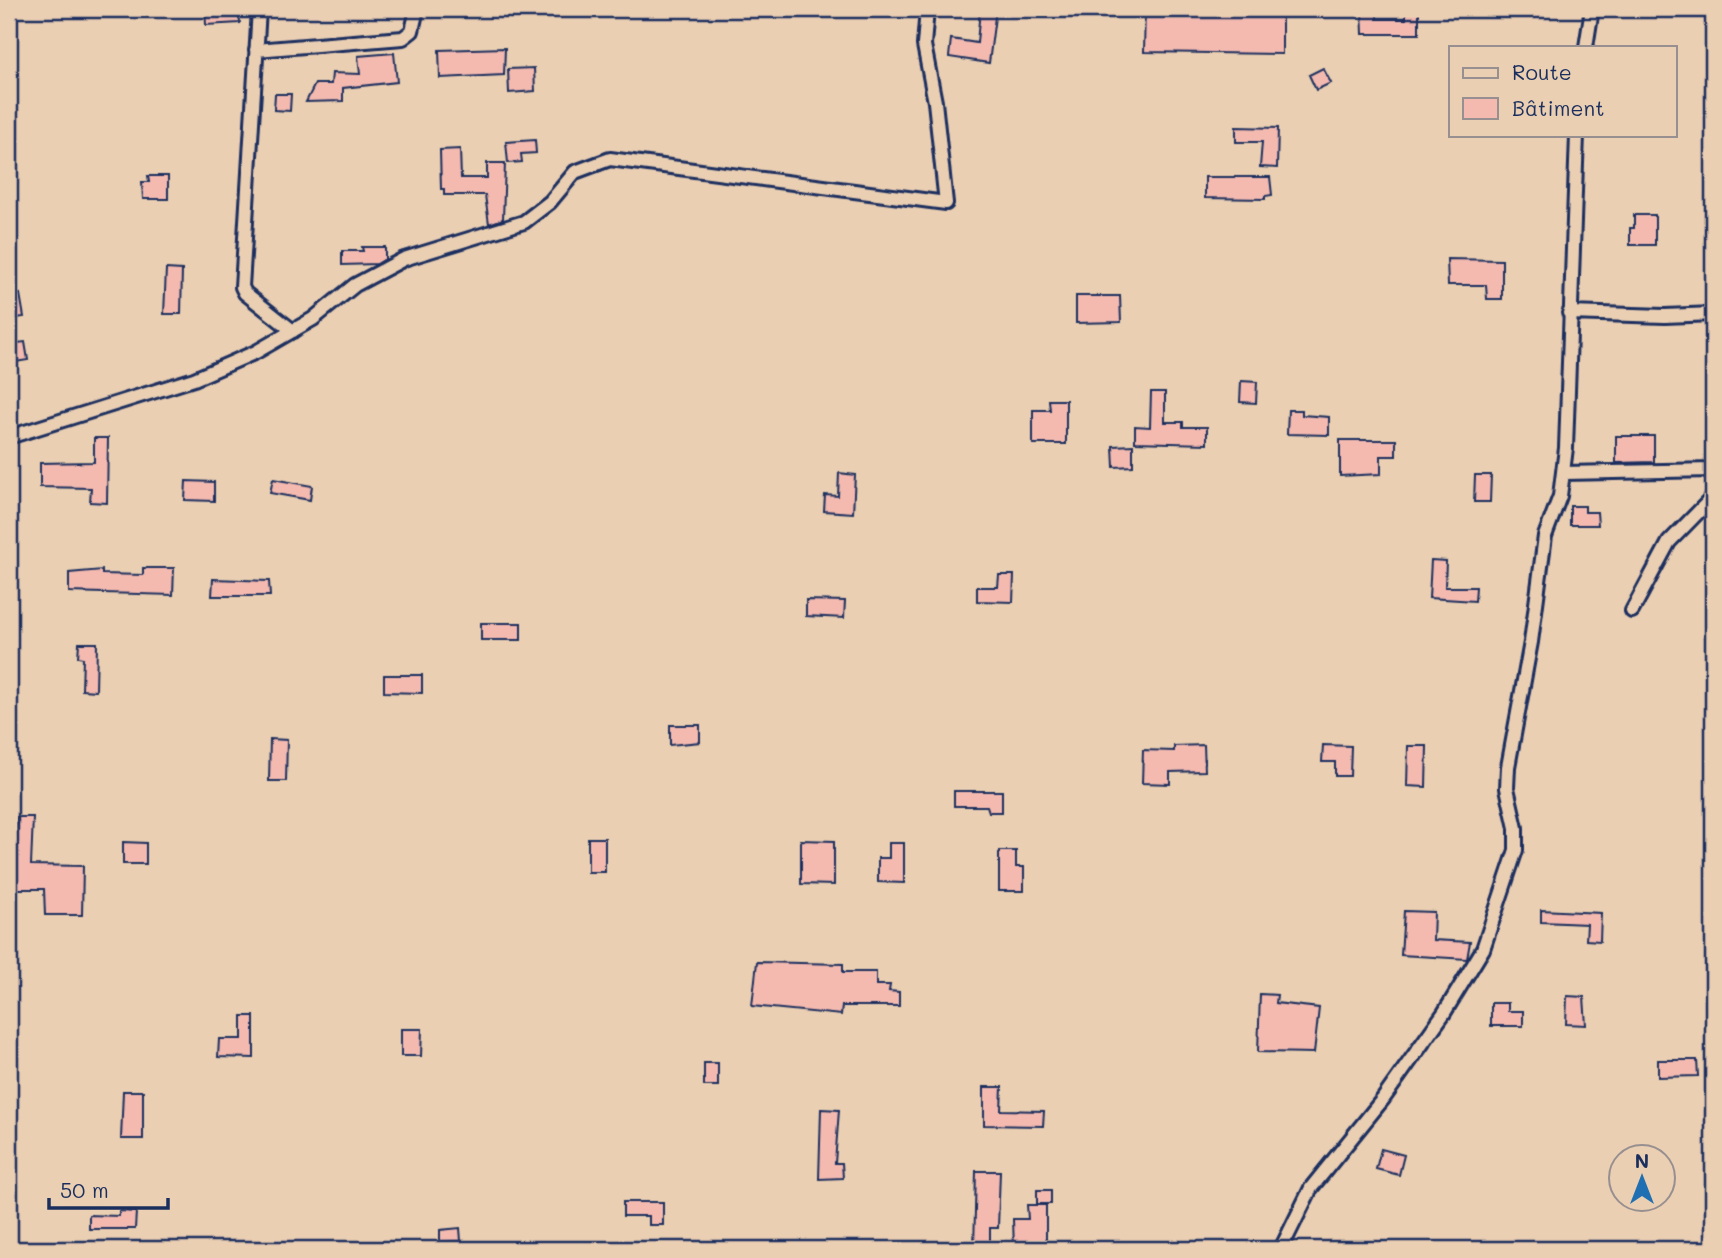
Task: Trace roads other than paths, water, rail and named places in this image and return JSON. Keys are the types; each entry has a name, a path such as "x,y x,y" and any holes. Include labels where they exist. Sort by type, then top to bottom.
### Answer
{"street":[{"path":"259,9 242,287 245,293 293,331"},
{"path":"256,50 402,38 412,31 417,9"},
{"path":"9,437 194,379 275,343 355,285 404,259 524,222 550,202 575,172 610,159 946,203 924,45 927,9"},
{"path":"1586,46 1592,9"},
{"path":"1282,1249 1311,1188 1383,1099 1444,1013 1483,949 1516,850 1516,828 1507,788 1508,766 1531,642 1545,536 1560,496 1564,473 1577,136"},
{"path":"1569,313 1665,316 1713,314"},
{"path":"1564,473 1713,470"},
{"path":"1632,611 1669,542 1713,497"}]}
